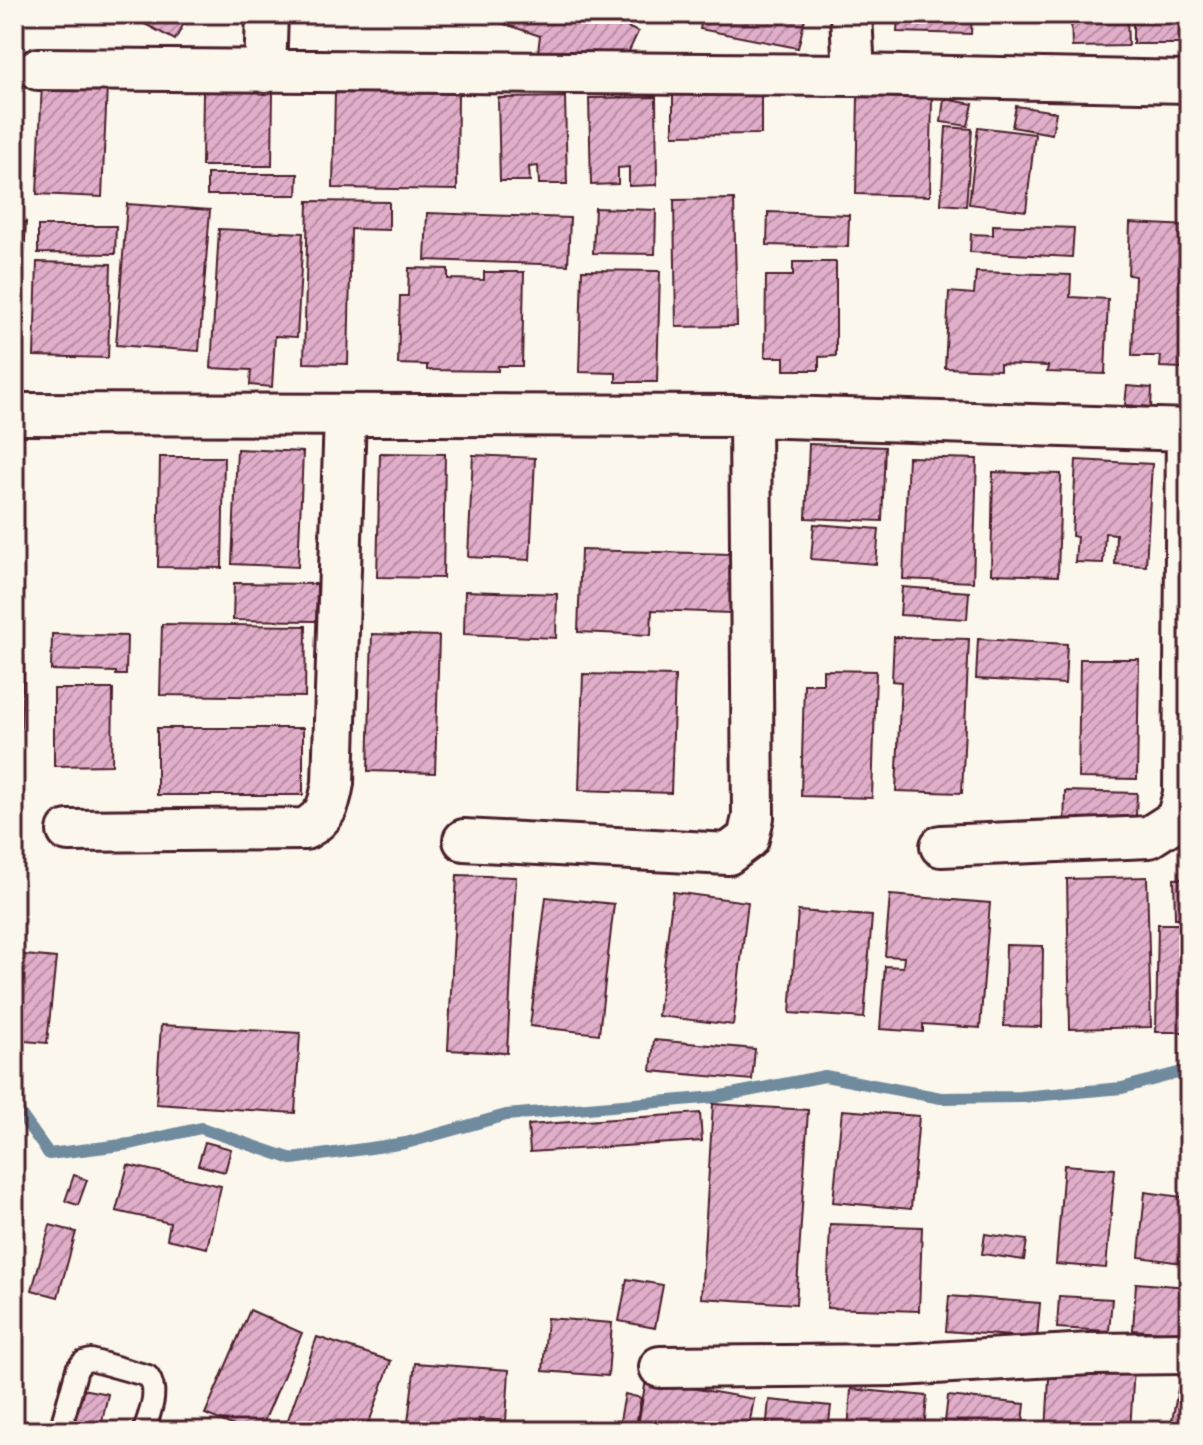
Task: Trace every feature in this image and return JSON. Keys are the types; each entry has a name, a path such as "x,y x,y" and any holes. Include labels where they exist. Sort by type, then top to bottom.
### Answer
{"street":[{"path":"265,72 267,14"},
{"path":"851,14 854,75"},
{"path":"38,69 854,75 1189,82"},
{"path":"20,414 750,416 1188,430 1184,794 1177,819 1149,837 941,846"},
{"path":"68,831 305,829 320,821 329,808 333,783 345,416"},
{"path":"464,840 728,854 748,839 753,817 750,416"},
{"path":"660,1367 900,1365 1090,1354 1189,1353"}],"lane":[{"path":"60,1431 77,1369 83,1362 91,1360 148,1376 154,1384 155,1393 144,1431"}],"building":[{"path":"126,14 189,14 175,40"},
{"path":"491,14 600,14 638,32 623,64 537,59 540,36 490,19"},
{"path":"703,14 806,14 798,48 700,29"},
{"path":"898,14 972,14 971,34 897,32"},
{"path":"1015,14 1069,14 1069,21 1015,21"},
{"path":"1071,14 1127,14 1128,46 1072,47"},
{"path":"1133,14 1189,14 1189,44 1133,44"},
{"path":"42,83 107,86 102,197 37,194"},
{"path":"203,91 273,91 272,166 202,166"},
{"path":"335,91 458,93 457,190 333,188"},
{"path":"761,93 761,134 673,135 673,94"},
{"path":"565,97 567,184 539,184 538,166 529,167 530,181 500,181 498,98"},
{"path":"656,97 657,185 629,186 629,167 618,168 618,184 591,185 589,98"},
{"path":"858,97 932,98 930,196 856,194"},
{"path":"944,99 973,104 968,126 941,122"},
{"path":"1016,106 1056,112 1052,134 1012,127"},
{"path":"946,127 972,129 966,206 941,204"},
{"path":"978,127 1035,134 1026,211 969,204"},
{"path":"207,174 298,174 297,195 207,195"},
{"path":"734,199 737,326 676,327 674,200"},
{"path":"308,201 389,202 389,230 351,229 348,364 304,363"},
{"path":"127,204 210,210 199,351 116,345"},
{"path":"595,208 656,210 655,254 593,253"},
{"path":"768,212 849,215 848,247 767,245"},
{"path":"427,213 570,218 568,265 425,260"},
{"path":"14,222 26,222 24,254 14,254"},
{"path":"1130,223 1189,226 1189,358 1182,357 1182,368 1160,367 1161,356 1132,356 1135,276 1128,275"},
{"path":"993,225 1074,228 1072,257 970,252 971,234 993,235"},
{"path":"38,226 116,226 115,254 38,253"},
{"path":"219,229 303,233 297,337 275,336 272,387 250,385 251,370 211,368"},
{"path":"14,260 20,261 15,354 14,354"},
{"path":"37,262 111,264 108,358 34,356"},
{"path":"793,262 836,262 836,356 819,357 819,370 784,370 784,357 765,357 766,276 793,276"},
{"path":"409,268 448,269 448,279 484,280 484,272 524,272 522,366 498,366 498,371 427,370 427,365 398,364 400,296 408,296"},
{"path":"582,270 660,271 657,382 616,382 616,373 579,372"},
{"path":"976,272 1071,275 1070,297 1108,299 1105,374 1047,372 1048,366 1000,364 1000,370 945,368 949,292 974,294"},
{"path":"1127,386 1152,388 1151,407 1125,405"},
{"path":"809,444 885,447 882,521 806,518"},
{"path":"237,449 303,452 298,567 232,564"},
{"path":"380,453 445,454 443,578 377,577"},
{"path":"473,455 535,458 530,560 468,557"},
{"path":"160,457 224,457 222,568 158,567"},
{"path":"908,457 977,459 973,582 903,579"},
{"path":"1076,460 1152,464 1146,566 1115,564 1116,534 1105,533 1103,563 1075,562 1077,537 1072,536"},
{"path":"993,472 1061,474 1058,576 991,574"},
{"path":"14,493 18,493 14,551"},
{"path":"814,524 879,529 876,564 811,559"},
{"path":"581,550 732,554 730,613 652,610 651,635 578,632"},
{"path":"234,583 317,584 316,621 233,620"},
{"path":"902,587 969,592 967,619 900,615"},
{"path":"465,591 557,594 556,638 464,634"},
{"path":"162,624 306,626 305,697 160,695"},
{"path":"52,634 127,636 126,675 51,670"},
{"path":"372,634 439,636 435,773 368,771"},
{"path":"894,637 969,639 962,793 896,791 901,682 892,681"},
{"path":"978,639 1067,644 1065,684 976,679"},
{"path":"14,656 24,656 19,780 14,780"},
{"path":"1080,659 1139,659 1137,779 1078,778"},
{"path":"823,670 876,671 872,798 801,796 804,684 823,684"},
{"path":"583,674 675,676 671,793 579,790"},
{"path":"54,689 113,689 112,765 54,766"},
{"path":"157,728 303,728 303,795 157,795"},
{"path":"1065,791 1137,793 1135,836 1064,834"},
{"path":"457,875 516,877 507,1053 448,1050"},
{"path":"1147,877 1151,1027 1070,1029 1067,879"},
{"path":"1189,878 1189,918 1175,918 1174,879"},
{"path":"673,892 748,902 733,1025 658,1016"},
{"path":"890,895 990,903 980,1028 923,1024 923,1032 880,1029 885,966 903,967 904,957 885,956"},
{"path":"546,897 614,904 599,1034 530,1026"},
{"path":"798,911 872,916 864,1018 790,1013"},
{"path":"1158,924 1189,924 1189,1032 1156,1032"},
{"path":"1006,945 1043,946 1042,1027 1004,1026"},
{"path":"14,954 56,958 47,1043 14,1040"},
{"path":"161,1025 300,1033 295,1113 156,1104"},
{"path":"654,1040 755,1049 752,1080 651,1071"},
{"path":"713,1104 808,1110 796,1304 701,1298"},
{"path":"842,1110 919,1116 911,1209 833,1202"},
{"path":"700,1113 702,1141 530,1152 528,1125"},
{"path":"205,1142 231,1149 225,1172 198,1165"},
{"path":"128,1165 221,1186 207,1248 167,1239 170,1223 116,1211"},
{"path":"1064,1165 1115,1169 1106,1268 1056,1264"},
{"path":"74,1175 87,1180 78,1205 65,1201"},
{"path":"1145,1192 1189,1198 1189,1264 1139,1257"},
{"path":"830,1224 922,1227 919,1311 827,1308"},
{"path":"50,1225 76,1232 58,1297 32,1290"},
{"path":"985,1234 1027,1240 1024,1260 982,1254"},
{"path":"627,1279 663,1285 655,1328 619,1321"},
{"path":"1136,1283 1189,1287 1189,1334 1133,1330"},
{"path":"949,1296 1040,1303 1037,1338 946,1331"},
{"path":"1059,1296 1112,1299 1109,1331 1057,1328"},
{"path":"250,1310 302,1333 260,1431 246,1431 205,1414"},
{"path":"547,1318 612,1323 608,1376 543,1371"},
{"path":"317,1337 391,1361 366,1431 284,1431"},
{"path":"1050,1362 1134,1367 1130,1431 1046,1431"},
{"path":"415,1363 509,1370 506,1421 479,1419 478,1431 407,1431"},
{"path":"1181,1374 1189,1376 1189,1431 1170,1431"},
{"path":"646,1380 754,1399 748,1431 637,1431"},
{"path":"77,1388 108,1394 100,1431 68,1431"},
{"path":"851,1389 927,1396 924,1431 848,1431"},
{"path":"625,1394 641,1398 635,1431 618,1431"},
{"path":"948,1396 1025,1404 1022,1431 944,1431"},
{"path":"769,1400 831,1406 828,1431 766,1431"}],"waterway":[{"path":"14,1105 49,1154 130,1144 201,1128 292,1159 406,1143 506,1115 716,1097 825,1076 941,1098 1021,1097 1122,1088 1189,1070"}]}
